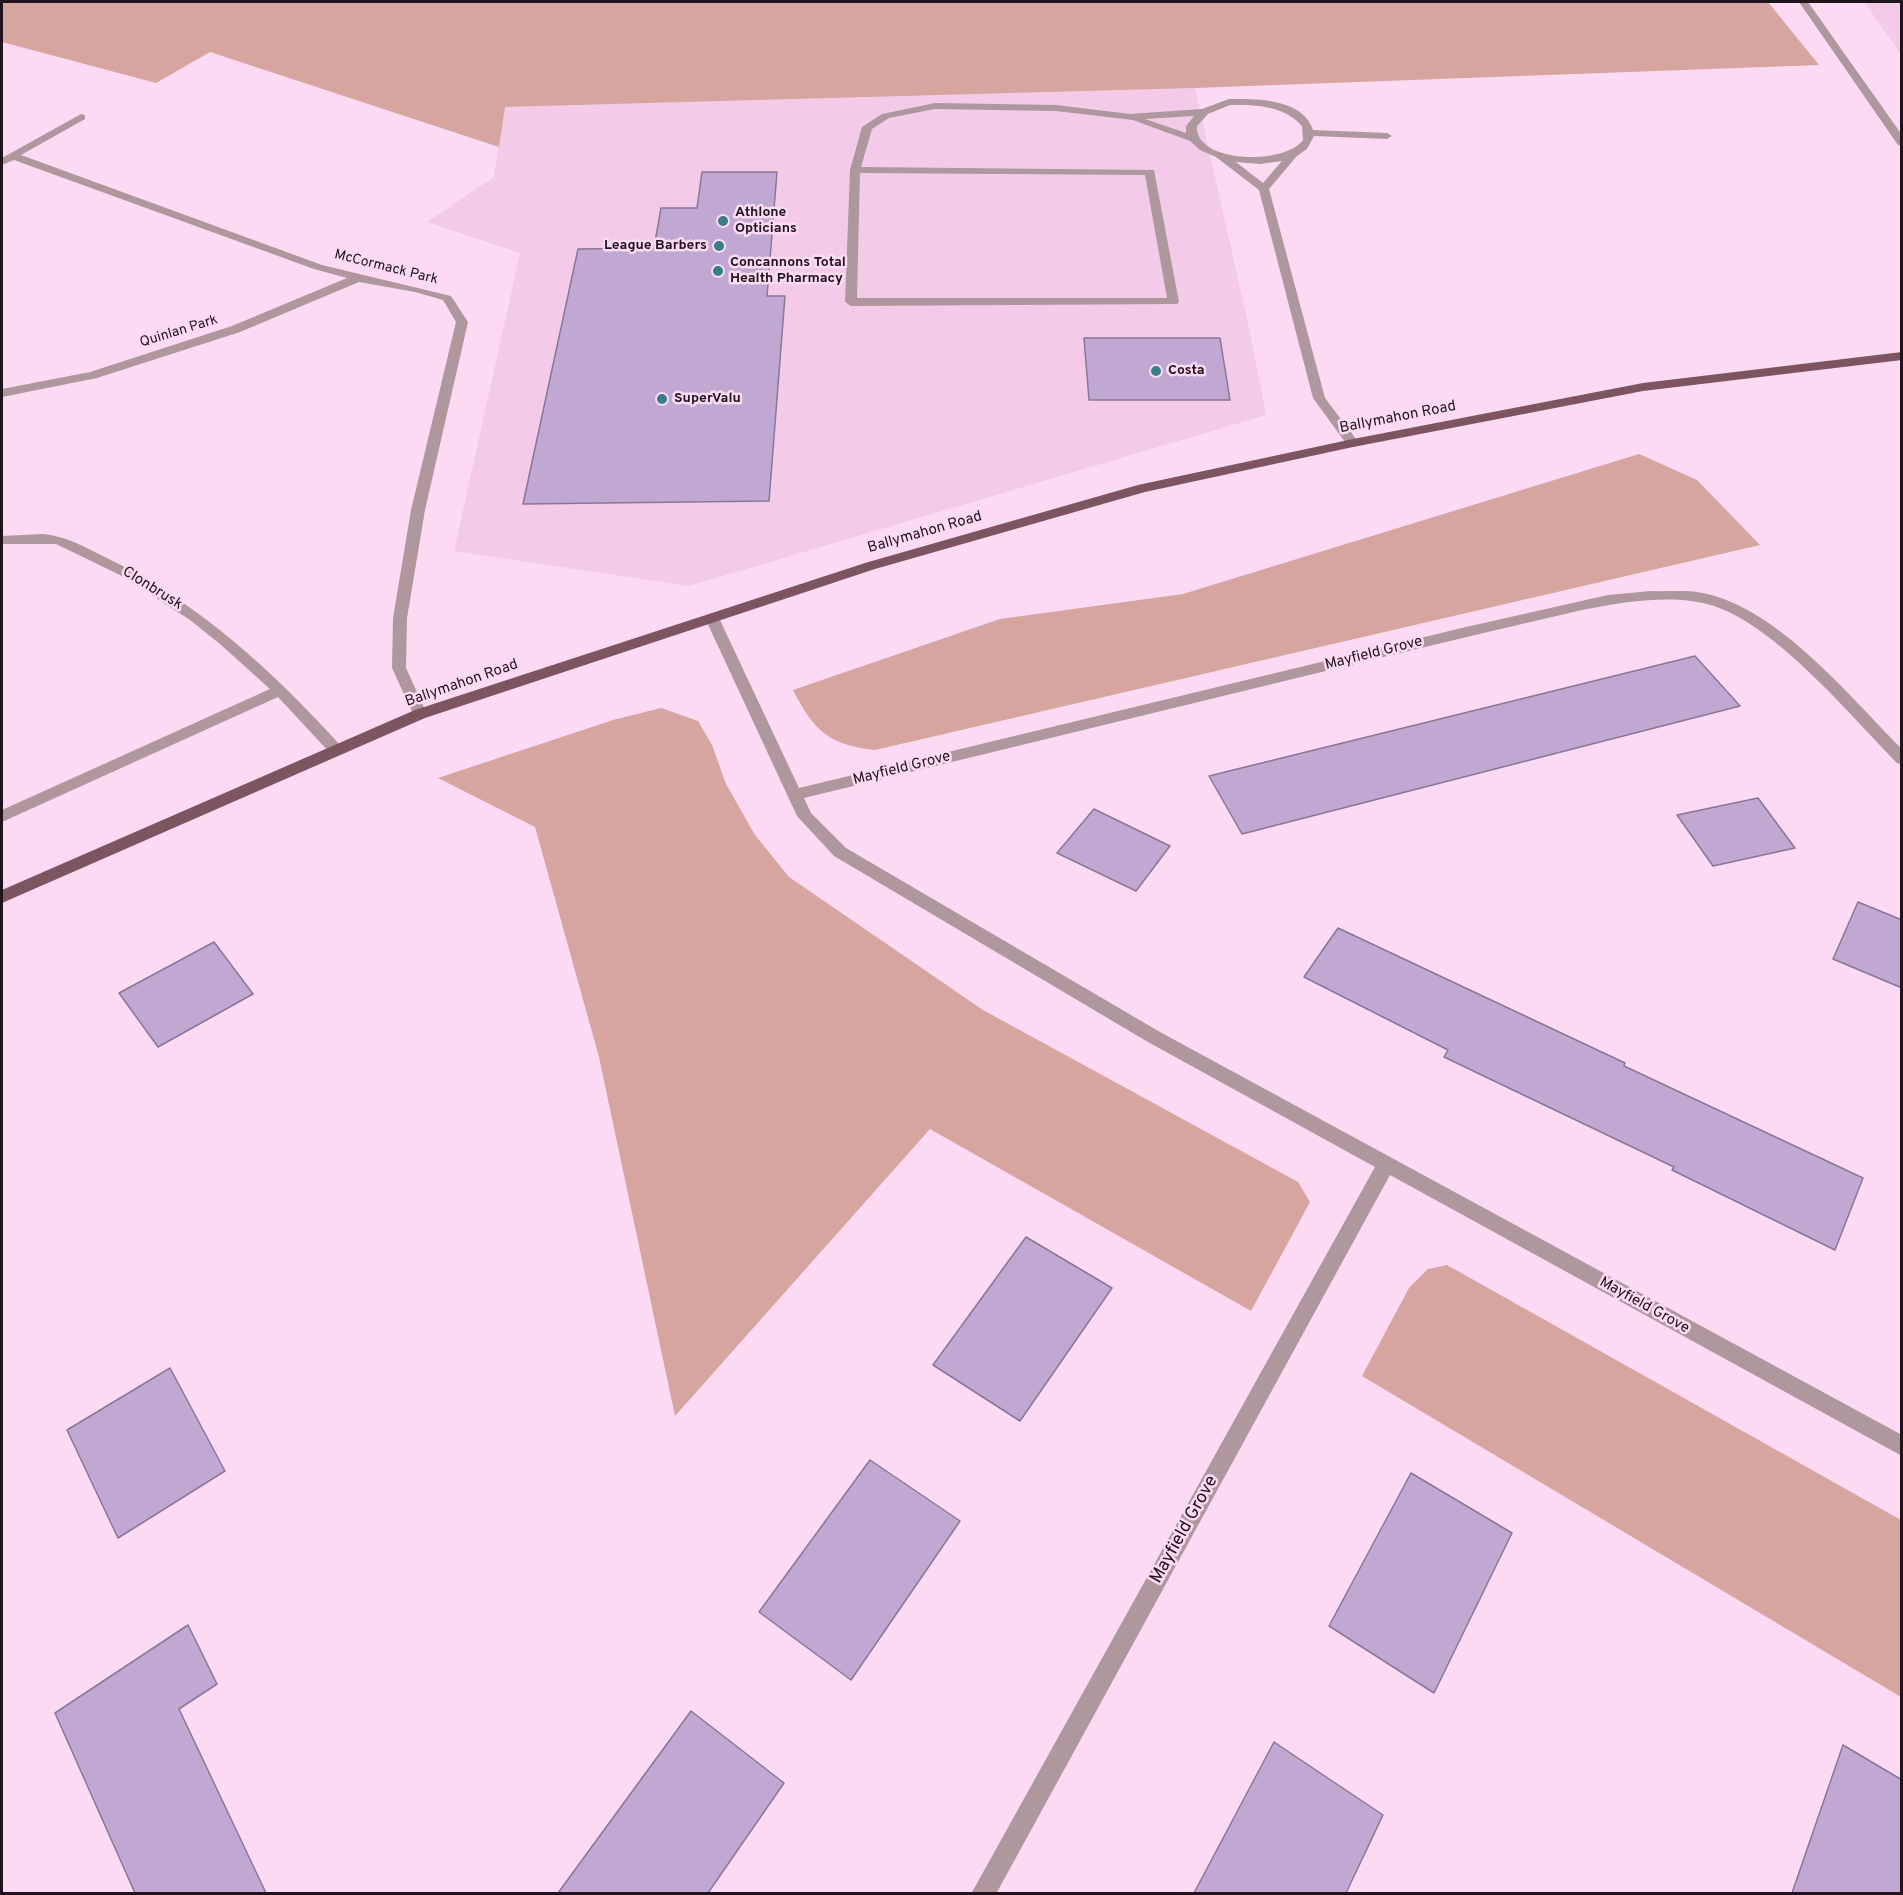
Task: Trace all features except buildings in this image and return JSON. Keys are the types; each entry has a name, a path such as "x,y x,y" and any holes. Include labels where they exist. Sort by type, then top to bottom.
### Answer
{"main road":[{"name":"Ballymahon Road","path":"2,897 420,714 870,566 1143,488 1353,443 1643,387 1902,356"}],"street":[{"path":"1804,2 1902,143"},
{"path":"855,170 1150,172 1173,302 851,302 855,170 867,127 886,116 925,108 968,106 1056,108 1130,117 1200,112 1229,102 1269,104 1287,109 1300,117 1309,127 1310,133 1305,146 1293,154 1264,189"},
{"path":"1194,139 1190,129 1193,120 1200,112"},
{"path":"2,162 81,117"},
{"path":"1130,117 1194,139 1264,189 1319,398 1353,443"},
{"path":"1310,133 1387,136"},
{"path":"1218,154 1256,161 1293,154"},
{"name":"McCormack Park","path":"13,156 318,267 447,298 457,311 462,322 418,510 400,618 399,668 420,714"},
{"name":"Quinlan Park","path":"2,393 93,375 236,330 358,278"},
{"name":"Clonbrusk","path":"2,540 58,541 155,587 213,630 302,710 336,750"},
{"name":"Mayfield Grove","path":"797,794 1466,632 1608,600 1651,596 1697,597 1720,603 1750,616 1808,663 1902,759"},
{"name":"Mayfield Grove","path":"712,618 797,794 805,816 840,852 1154,1037 1902,1446"},
{"path":"2,816 279,690"},
{"name":"Mayfield Grove","path":"983,1893 1046,1784 1386,1165"}],"shaded area":[{"path":"2,2 1768,2 1819,65 1195,88 505,107 499,147 210,52 156,83 2,42"},
{"path":"1864,2 1901,2 1901,54"},
{"path":"1195,88 1250,332 1266,415 689,586 454,551 520,253 427,222 494,177 504,107"},
{"path":"1639,454 1697,480 1760,545 875,750 846,744 825,734 808,716 793,690 1000,619 1183,594"},
{"path":"661,708 698,721 712,745 726,784 755,835 789,877 983,1010 1298,1182 1310,1202 1251,1311 930,1129 675,1416 599,1057 535,827 438,778 613,720"},
{"path":"1447,1265 1901,1520 1901,1697 1362,1376 1409,1288 1428,1269"}],"place":[{"name":"Athlone Opticians","path":"723,221"},
{"name":"League Barbers","path":"719,246"},
{"name":"Concannons Total Health Pharmacy","path":"718,271"},
{"name":"Costa","path":"1156,371"},
{"name":"SuperValu","path":"662,399"}]}
